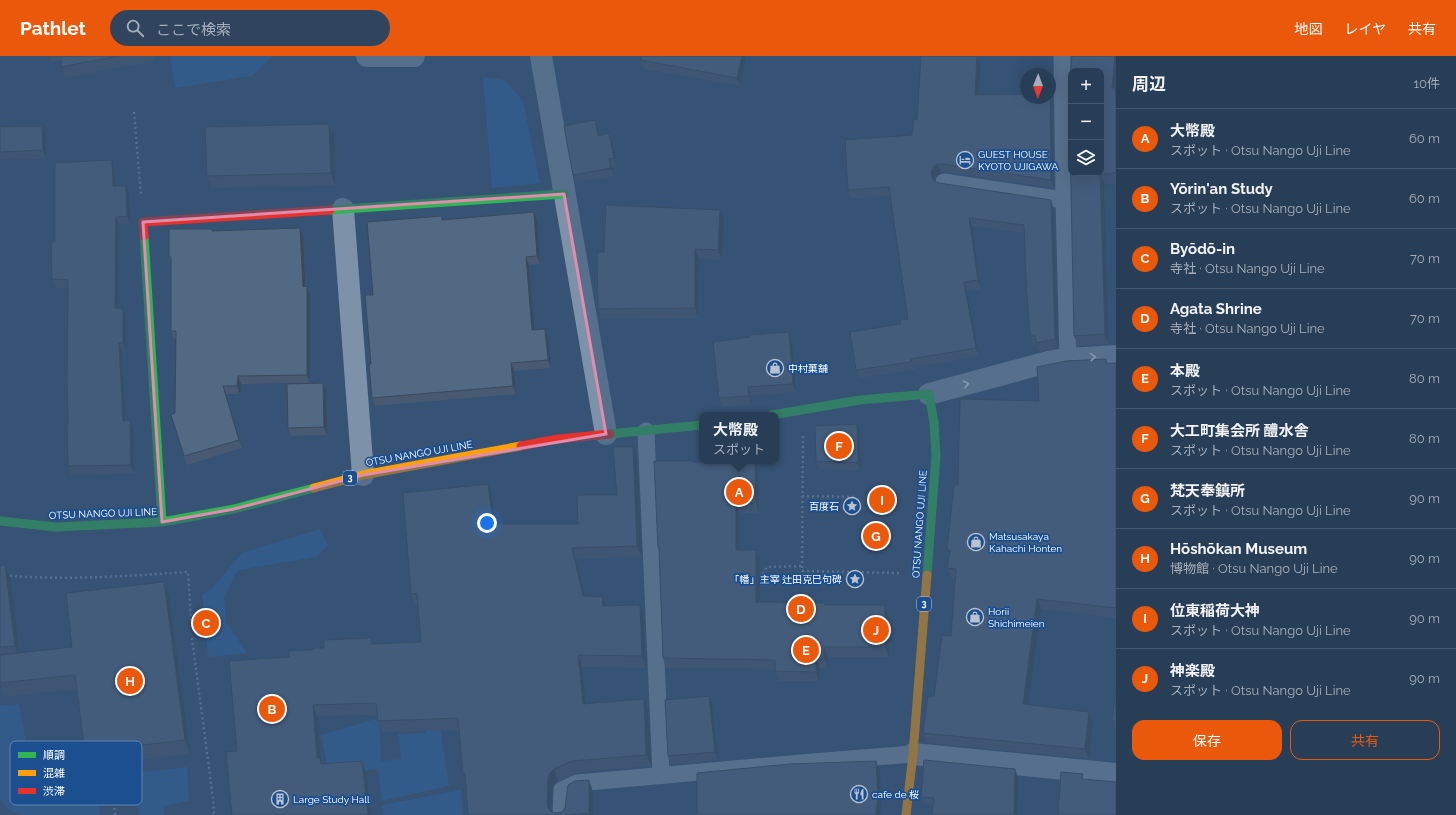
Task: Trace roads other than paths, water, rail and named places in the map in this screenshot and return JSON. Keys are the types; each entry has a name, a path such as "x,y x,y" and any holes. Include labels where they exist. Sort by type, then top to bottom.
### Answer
{"main road":[{"path":"162,522 143,222 564,194"},
{"path":"779,414 860,400 928,394"},
{"name":"OTSU NANGO UJI LINE","path":"906,815 913,754 936,456 934,423 928,394"},
{"name":"OTSU NANGO UJI LINE","path":"0,521 56,527 162,522 234,508 363,475 558,439 699,425"}],"street":[{"path":"367,56 414,56"},
{"path":"541,56 606,434"},
{"path":"343,209 363,475"},
{"path":"928,394 1048,362 1068,359 1116,356"},
{"path":"913,754 1116,774"}],"lane":[{"path":"1062,56 1068,359"},
{"path":"944,182 1064,200"},
{"path":"646,431 661,775"},
{"path":"561,815 562,790 577,783 913,754"}],"place":[{"name":"GUEST HOUSE KYOTO UJIGAWA","path":"965,160"},
{"name":"中村菓舗","path":"775,368"},
{"name":"大工町集会所 醴水舎","path":"839,446"},
{"name":"大幣殿","path":"739,492"},
{"name":"位東稲荷大神","path":"882,500"},
{"name":"百度石","path":"852,506"},
{"name":"梵天奉鎮所","path":"876,536"},
{"name":"Matsusakaya Kahachi Honten","path":"976,542"},
{"name":"「幡」主宰 辻田克巳句碑","path":"855,579"},
{"name":"Agata Shrine","path":"801,609"},
{"name":"Horii Shichimeien","path":"975,617"},
{"name":"Byōdō-in","path":"206,623"},
{"name":"神楽殿","path":"876,630"},
{"name":"本殿","path":"806,650"},
{"name":"Hōshōkan Museum","path":"130,681"},
{"name":"Yōrin'an Study","path":"272,709"},
{"name":"cafe de 桜","path":"859,794"},
{"name":"Large Study Hall","path":"280,799"}]}
